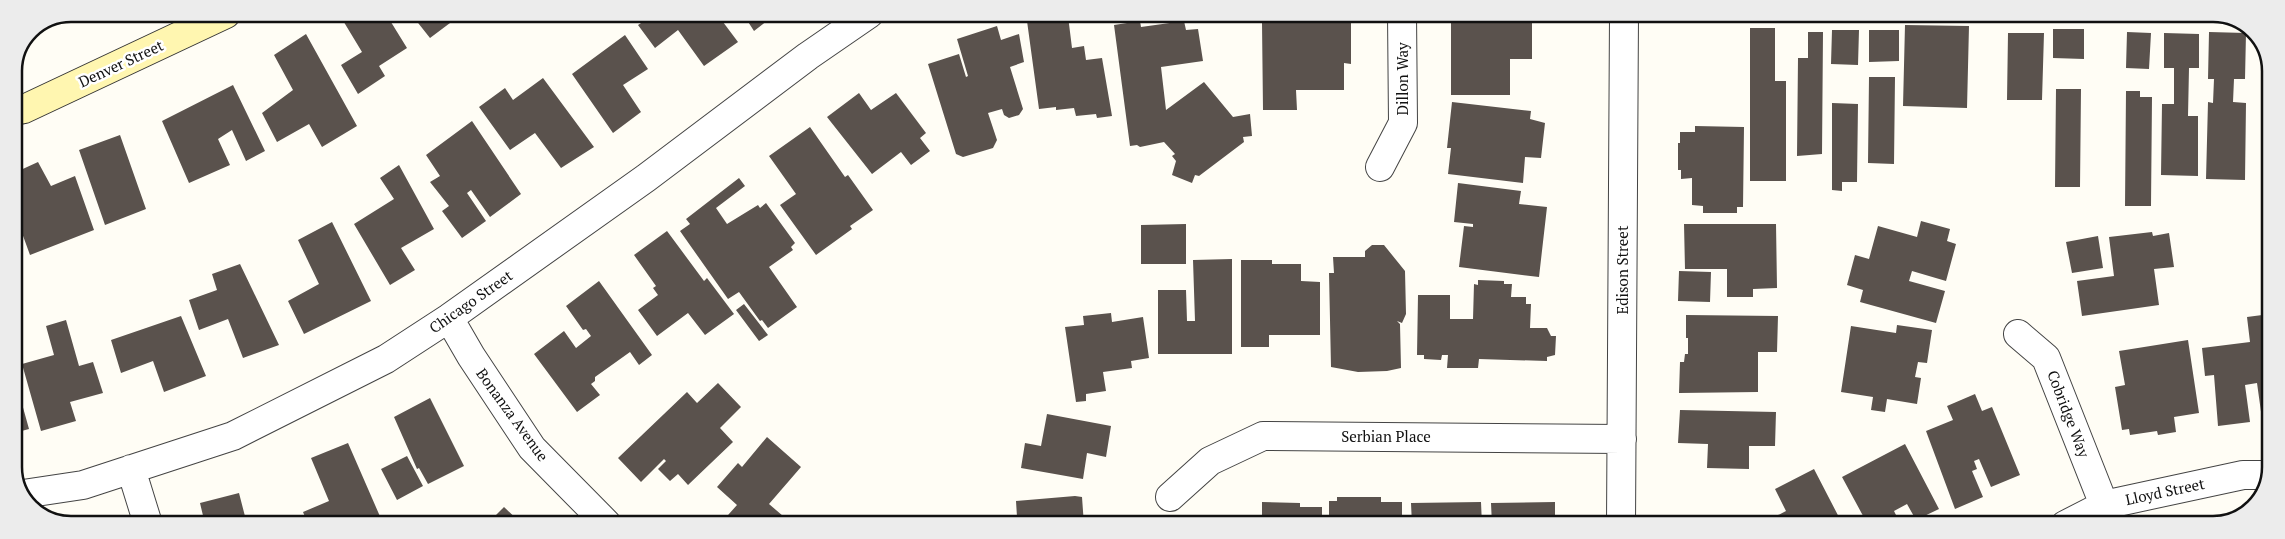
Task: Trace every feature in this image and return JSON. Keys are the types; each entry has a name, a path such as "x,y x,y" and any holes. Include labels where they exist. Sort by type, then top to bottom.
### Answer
{"street":[{"name":"Denver Street","path":"22,108 209,22"},
{"name":"Chicago Street","path":"30,493 83,485 234,436 386,359 449,318 638,184 808,56 857,22"},
{"name":"Dillon Way","path":"1380,167 1403,123 1402,22"},
{"name":"Edison Street","path":"1621,516 1624,22"},
{"name":"Bonanza Avenue","path":"449,318 471,356 532,448 599,516"},
{"name":"Cobridge Way","path":"2018,334 2046,358 2104,505"},
{"name":"Serbian Place","path":"1170,497 1210,460 1263,436 1622,439"},
{"path":"131,469 146,516"},
{"name":"Lloyd Street","path":"2083,516 2104,505 2243,475 2262,475"}],"building":[{"path":"344,22 391,22 407,48 379,66 385,76 358,94 341,65 362,52"},
{"path":"417,22 451,22 430,38"},
{"path":"643,22 723,22 738,42 704,66 678,30 655,48 638,25"},
{"path":"748,22 766,22 754,31"},
{"path":"1027,22 1069,22 1072,48 1084,46 1086,60 1102,58 1112,116 1097,118 1096,114 1076,116 1074,108 1056,110 1056,107 1039,109"},
{"path":"1140,22 1141,27 1184,22 1186,30 1198,29 1203,61 1161,67 1166,110 1204,82 1233,117 1250,114 1252,136 1243,137 1244,142 1199,176 1195,175 1192,183 1172,175 1176,161 1172,156 1175,154 1164,142 1140,147 1137,145 1130,146 1114,25"},
{"path":"1451,22 1532,22 1532,59 1510,59 1510,95 1451,95"},
{"path":"1262,23 1351,23 1351,64 1344,63 1344,90 1296,90 1297,110 1263,110"},
{"path":"1905,25 1969,26 1967,108 1903,106"},
{"path":"997,26 1001,40 1019,34 1024,62 1010,67 1023,109 1019,115 1009,118 1004,115 1002,109 988,113 997,140 993,148 963,157 956,154 928,64 959,54 966,77 968,76 957,39"},
{"path":"1750,28 1775,28 1775,81 1786,81 1786,181 1750,181"},
{"path":"2053,29 2084,29 2084,59 2053,58"},
{"path":"1832,30 1859,30 1858,65 1831,64"},
{"path":"1869,30 1899,30 1899,61 1869,62"},
{"path":"1808,32 1823,32 1822,154 1797,156 1798,58 1808,58"},
{"path":"2127,32 2151,33 2149,69 2126,68"},
{"path":"2209,32 2243,33 2246,35 2245,79 2234,79 2233,102 2246,103 2245,180 2206,179 2208,102 2213,103 2214,79 2208,79"},
{"path":"2008,33 2044,33 2042,100 2007,100"},
{"path":"2164,33 2199,34 2199,68 2189,68 2188,116 2198,116 2198,176 2161,175 2162,104 2174,104 2174,68 2164,68"},
{"path":"306,34 357,126 322,147 309,124 277,142 262,113 293,90 274,55"},
{"path":"625,35 648,69 623,85 641,112 613,133 572,74"},
{"path":"1869,77 1895,77 1894,164 1868,163"},
{"path":"543,78 594,147 561,168 535,133 510,150 479,107 505,88 513,100"},
{"path":"233,85 265,151 246,161 232,130 218,139 230,165 189,183 162,121"},
{"path":"2056,89 2081,89 2080,187 2055,187"},
{"path":"2126,91 2140,91 2140,97 2152,97 2151,206 2125,206"},
{"path":"859,93 871,110 896,93 926,133 920,138 930,151 911,165 901,152 872,174 827,117"},
{"path":"1452,102 1531,111 1530,119 1545,123 1541,158 1525,157 1523,183 1448,174 1451,148 1447,148"},
{"path":"1832,103 1858,104 1857,182 1842,182 1842,191 1832,190"},
{"path":"472,121 521,194 490,217 471,190 467,193 486,221 462,238 442,211 449,206 430,182 440,176 426,155"},
{"path":"1695,126 1744,127 1743,207 1737,207 1737,213 1703,213 1703,206 1692,205 1692,178 1681,179 1681,170 1678,170 1678,143 1680,143 1680,132 1695,132"},
{"path":"810,127 845,177 848,175 873,210 850,226 852,229 816,255 780,205 796,194 769,156"},
{"path":"120,135 146,209 105,225 79,150"},
{"path":"38,162 51,186 75,176 94,230 30,255 22,234 22,169"},
{"path":"399,165 434,229 401,248 415,270 390,285 354,224 394,199 380,178"},
{"path":"739,178 745,186 716,208 727,224 758,205 760,208 766,203 795,243 791,247 793,250 769,267 797,307 768,328 762,320 760,321 739,292 728,299 680,231 690,224 686,219"},
{"path":"1458,183 1521,191 1519,204 1547,207 1539,277 1459,267 1464,226 1473,227 1473,224 1454,222"},
{"path":"1921,221 1950,229 1947,241 1956,244 1946,281 1912,271 1909,281 1945,291 1936,323 1860,302 1863,290 1847,285 1855,255 1869,259 1878,226 1917,237"},
{"path":"332,222 371,301 304,334 288,301 319,284 298,240"},
{"path":"1186,224 1186,264 1141,264 1141,225"},
{"path":"1684,224 1776,224 1777,288 1753,289 1753,297 1727,297 1727,269 1685,269"},
{"path":"667,231 704,281 707,278 734,314 705,335 688,313 657,336 638,310 658,295 653,288 656,286 634,255"},
{"path":"2152,232 2153,236 2169,233 2174,267 2154,269 2159,305 2082,316 2077,281 2114,276 2109,237"},
{"path":"2098,236 2103,268 2072,273 2066,242"},
{"path":"1372,245 1384,245 1405,271 1406,314 1402,323 1397,321 1400,324 1401,368 1387,371 1358,372 1331,367 1329,273 1334,273 1333,257 1365,257 1365,251"},
{"path":"1232,259 1232,354 1158,354 1158,290 1186,290 1187,321 1195,321 1193,260"},
{"path":"1241,260 1272,260 1272,264 1301,264 1301,281 1320,282 1320,335 1269,335 1269,347 1241,347"},
{"path":"240,264 279,345 243,358 228,319 199,330 189,300 217,290 212,274"},
{"path":"1679,271 1711,272 1710,302 1678,301"},
{"path":"1478,280 1504,281 1504,284 1512,284 1511,297 1526,297 1526,304 1531,304 1530,328 1547,328 1551,336 1556,336 1555,355 1547,357 1547,361 1479,359 1478,368 1447,368 1448,355 1442,355 1441,360 1424,359 1424,355 1417,355 1418,295 1450,295 1450,319 1473,319 1474,284 1478,285"},
{"path":"599,281 652,355 639,365 630,352 595,377 595,381 591,384 600,395 577,412 534,354 564,331 576,348 591,336 586,329 583,330 566,306"},
{"path":"744,304 768,335 759,341 736,310"},
{"path":"1111,313 1112,322 1143,317 1149,358 1131,361 1132,368 1103,372 1106,391 1086,394 1086,401 1076,402 1065,327 1084,325 1083,316"},
{"path":"1686,315 1778,316 1777,352 1758,352 1758,392 1679,393 1680,362 1684,362 1685,354 1688,354"},
{"path":"2262,315 2262,419 2257,383 2245,385 2250,422 2218,426 2214,375 2205,376 2202,348 2250,342 2247,317"},
{"path":"181,316 206,376 164,392 153,361 121,373 111,340"},
{"path":"66,320 79,366 93,362 103,393 70,402 76,421 41,431 23,364 54,355 46,326"},
{"path":"1897,325 1932,330 1927,363 1918,362 1915,377 1921,378 1917,404 1887,399 1885,412 1871,410 1873,397 1841,392 1851,326 1896,333"},
{"path":"2188,340 2199,413 2174,417 2176,432 2158,435 2157,431 2130,435 2129,429 2122,430 2115,387 2125,385 2119,351"},
{"path":"718,383 741,407 720,428 733,442 688,485 678,474 670,481 658,469 666,461 664,459 641,482 618,458 687,392 697,403"},
{"path":"1975,394 1982,411 1992,407 2020,475 1991,487 1979,459 1974,461 1977,469 1972,471 1983,497 1955,509 1926,431 1953,420 1947,406"},
{"path":"430,398 464,466 428,484 419,468 417,469 394,417"},
{"path":"23,407 29,429 23,431"},
{"path":"1680,410 1776,412 1775,446 1749,446 1749,469 1707,468 1708,444 1678,443"},
{"path":"1047,414 1111,426 1106,457 1087,453 1083,479 1021,468 1025,443 1041,446"},
{"path":"767,437 801,467 769,504 783,516 727,516 737,505 717,487 738,463 742,467"},
{"path":"348,443 380,516 305,516 303,512 329,501 311,458"},
{"path":"1905,444 1939,509 1924,516 1914,516 1907,504 1894,511 1896,516 1863,516 1842,477"},
{"path":"407,456 423,486 397,500 381,469"},
{"path":"1814,469 1838,516 1776,516 1786,511 1775,489"},
{"path":"239,493 245,516 203,516 200,503"},
{"path":"1082,497 1083,516 1017,516 1016,501"},
{"path":"1337,497 1381,497 1381,502 1402,502 1402,516 1329,516 1329,501 1337,501"},
{"path":"1262,502 1300,503 1300,507 1322,507 1322,516 1262,516"},
{"path":"1481,502 1482,516 1412,516 1411,503"},
{"path":"1555,502 1555,516 1492,516 1491,503"},
{"path":"504,507 514,516 495,516"}]}
